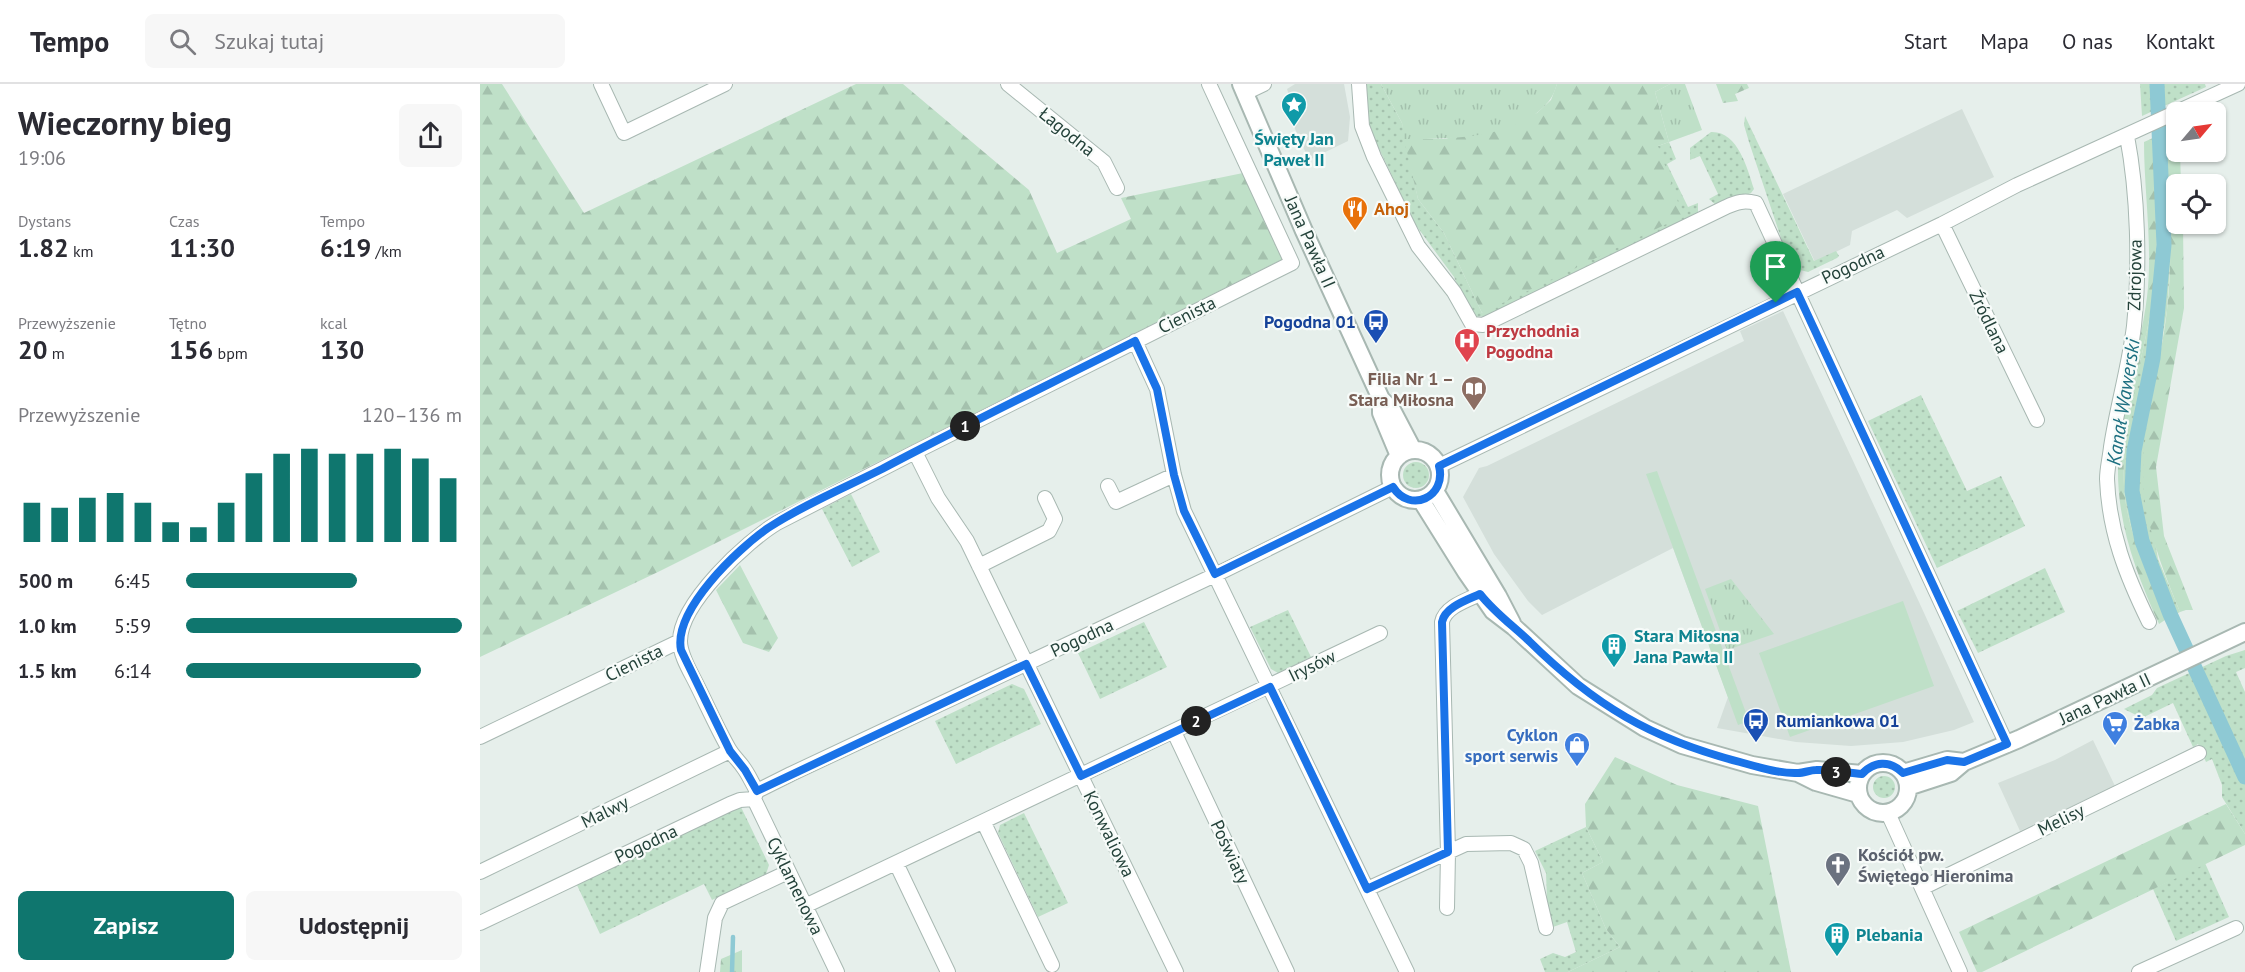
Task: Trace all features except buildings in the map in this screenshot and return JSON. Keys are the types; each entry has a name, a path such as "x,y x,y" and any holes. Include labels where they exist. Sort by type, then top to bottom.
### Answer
{"street":[{"path":"601,84 624,133 725,84"},
{"name":"Łagodna","path":"1008,84 1104,162 1117,188"},
{"name":"Cienista","path":"480,737 680,641 688,616 704,591 734,557 777,523 1292,263 1209,84"},
{"path":"1243,88 1264,84"},
{"path":"1359,84 1362,126 1374,157 1418,246 1454,292 1472,324 1483,325 1739,202 1748,201 1756,204 2007,744"},
{"name":"Pogodna","path":"1439,466 1942,224 2017,185 2238,84"},
{"name":"Jana Pawła II","path":"1243,88 1304,231 1381,399 1381,413 1406,453"},
{"name":"Zdrojowa","path":"2127,136 2131,156 2137,255 2134,327 2116,416 2107,477 2114,533 2129,579 2150,622"},
{"name":"Źródlana","path":"1942,224 2037,420"},
{"path":"1135,341 1157,389 1174,475 1184,511 1407,972"},
{"name":"Konwaliowa","path":"915,452 938,498 962,532 1176,972"},
{"path":"1406,453 1428,454 1439,466 1440,479 1428,496 1408,500 1396,492 1393,487 1391,467 1406,453"},
{"path":"1108,486 1116,502 1174,475"},
{"name":"Pogodna","path":"480,923 730,804 756,795 1393,487"},
{"path":"1428,496 1480,594 1493,611 1514,627 1578,686 1644,728 1682,745 1717,756 1798,773 1817,770 1862,774"},
{"path":"1428,496 1498,596 1514,627"},
{"path":"979,566 1049,531 1055,519 1045,498"},
{"path":"1447,908 1448,852 1442,622 1449,610 1480,594"},
{"name":"Jana Pawła II","path":"1906,780 1947,760 1964,762 2007,744 2245,632"},
{"name":"Irysów","path":"805,906 1380,633"},
{"name":"Cyklamenowa","path":"680,641 686,662 730,751 745,770 788,872 837,972"},
{"name":"Poświaty","path":"1174,732 1287,972"},
{"name":"Malwy","path":"480,872 730,751"},
{"name":"Melisy","path":"1922,888 2199,753"},
{"path":"1882,763 1898,767 1906,780 1903,804 1888,813 1873,811 1861,801 1858,794 1862,774 1874,764 1882,763"},
{"path":"1798,773 1816,783 1858,794"},
{"path":"1888,813 1960,972"},
{"path":"984,823 1052,965"},
{"path":"1367,889 1466,844 1511,843 1524,849 1536,879 1546,928"},
{"path":"896,863 948,972"},
{"path":"706,972 715,918 722,903 788,872"},
{"path":"2139,972 2236,928"}],"shaded area":[{"path":"1295,84 1344,84 1350,117 1348,141 1309,160 1286,109 1289,95 1287,89"},
{"path":"1962,109 1994,177 1907,218 1897,210 1852,231 1850,245 1815,262 1783,194"},
{"path":"1783,311 1974,722 1954,730 1903,742 1851,746 1796,742 1717,728 1728,697 1673,548 1542,615 1528,601 1494,554 1463,497 1479,468 1744,341 1740,331"},
{"path":"2093,740 2115,786 2020,831 1998,783 2055,760"}],"green space":[{"path":"480,84 502,84 584,213 856,84 903,84 1029,190 1057,253 1131,219 1121,198 1243,173 1283,259 660,571 480,657"},
{"path":"1366,84 1381,84 1402,123 1418,199 1444,233 1482,313 1658,146 1669,142 1676,159 1667,164 1688,207 1698,203 1698,212 1694,217 1485,316 1476,317 1470,313 1454,277 1415,224 1373,136 1369,125"},
{"path":"1381,84 1557,84 1550,99 1536,114 1502,130 1462,137 1404,139 1402,123"},
{"path":"1557,84 1670,84 1655,92 1669,142 1658,146 1683,216 1482,313 1444,233 1418,199 1404,139 1445,139 1537,113 1551,100"},
{"path":"1670,84 1685,84 1702,130 1669,142 1655,92"},
{"path":"1716,84 1747,84 1749,88 1735,94 1738,101 1723,103"},
{"path":"2140,84 2205,84 2206,87 2173,102 2166,102 2166,105 2142,116"},
{"path":"1745,116 1814,261 1836,251 1839,256 1837,258 1808,272 1800,270 1794,260 1789,262 1749,142 1744,125"},
{"path":"1711,132 1720,133 1735,144 1754,189 1751,193 1717,206 1709,199 1718,194 1700,156 1690,160 1690,148"},
{"path":"2166,132 2166,234 2170,234 2171,252 2167,310 2147,432 2144,475 2158,559 2180,612 2165,620 2134,536 2124,486 2129,414 2149,320 2155,277 2156,218 2153,138"},
{"path":"2153,138 2156,218 2155,277 2149,320 2129,414 2124,486 2134,536 2165,620 2159,624 2136,567 2124,528 2118,467 2122,424 2147,297 2149,239 2144,142"},
{"path":"2167,162 2180,162 2181,174 2168,174"},
{"path":"2170,234 2183,234 2184,308 2156,467 2164,536 2193,610 2180,612 2152,535 2143,484 2146,434 2164,334 2170,266"},
{"path":"1921,395 1967,491 2001,476 2025,526 1937,568 1868,421"},
{"path":"1416,462 1425,466 1429,475 1425,484 1416,488 1407,484 1403,475 1407,466"},
{"path":"1657,471 1749,721 1738,725 1646,474"},
{"path":"851,494 880,552 852,567 822,509"},
{"path":"740,565 778,638 769,652 743,643 716,590"},
{"path":"2045,568 2065,612 1978,653 1957,611"},
{"path":"1731,579 1774,634 1727,650 1705,589"},
{"path":"1903,601 1934,686 1790,737 1759,653"},
{"path":"1288,610 1311,657 1278,673 1271,669 1250,627"},
{"path":"1144,622 1167,667 1100,699 1078,653"},
{"path":"2245,650 2245,668 2236,672 2245,692 2245,834 2222,797 2222,785 2212,759 2206,762 2198,744 2193,747 2173,703 2142,718 2124,709 2152,695 2157,688 2226,656"},
{"path":"1012,684 1024,689 1041,724 956,764 935,721"},
{"path":"1615,757 1677,785 1758,806 1791,972 1568,972 1620,947 1606,929 1582,873 1603,862 1586,827 1585,804"},
{"path":"1884,776 1892,779 1895,787 1892,795 1884,798 1876,795 1873,787 1876,779"},
{"path":"2226,804 2245,834 2245,845 1982,972 1977,972 1959,932"},
{"path":"740,805 769,865 766,874 712,900 704,884 600,934 576,883"},
{"path":"1024,813 1068,903 1038,917 998,833 1000,825"},
{"path":"1586,827 1603,862 1582,873 1606,929 1620,947 1568,972 1545,972 1540,959 1553,953 1565,957 1576,952 1567,922 1553,927 1547,900 1546,873 1535,851"},
{"path":"2205,863 2229,917 2176,941 2153,889"},
{"path":"742,950 742,972 720,972 721,959"}],"waterway":[{"name":"Kanał Wawerski","path":"2157,84 2164,245 2153,358 2134,451 2132,491 2142,541 2170,614 2245,777"},
{"path":"732,972 733,937"}],"place":[{"name":"Święty Jan Paweł II","path":"1294,128"},
{"name":"Ahoj","path":"1355,232"},
{"name":"Pogodna 01","path":"1376,345"},
{"name":"Przychodnia Pogodna","path":"1467,364"},
{"name":"Filia Nr 1 – Stara Miłosna","path":"1474,412"},
{"name":"Stara Miłosna Jana Pawła II","path":"1614,669"},
{"name":"Rumiankowa 01","path":"1756,744"},
{"name":"Żabka","path":"2115,747"},
{"name":"Cyklon sport serwis","path":"1577,768"},
{"name":"Kościół pw. Świętego Hieronima","path":"1838,888"},
{"name":"Plebania","path":"1837,958"}],"route":[{"path":"1797,292 2007,744 1964,762 1947,760 1903,773 1898,767 1882,763 1874,764 1862,774 1817,770 1798,773 1717,756 1682,745 1644,728 1578,686 1561,673 1514,627 1493,611 1480,594 1449,610 1442,622 1448,852 1367,889 1270,687 1081,776 1026,664 757,791 745,770 730,751 681,650 681,633 694,605 718,573 767,529 1135,341 1157,389 1174,475 1184,511 1215,574 1393,487 1396,492 1408,500 1421,500 1429,497 1438,486 1439,466 1776,303 1797,292"}]}
